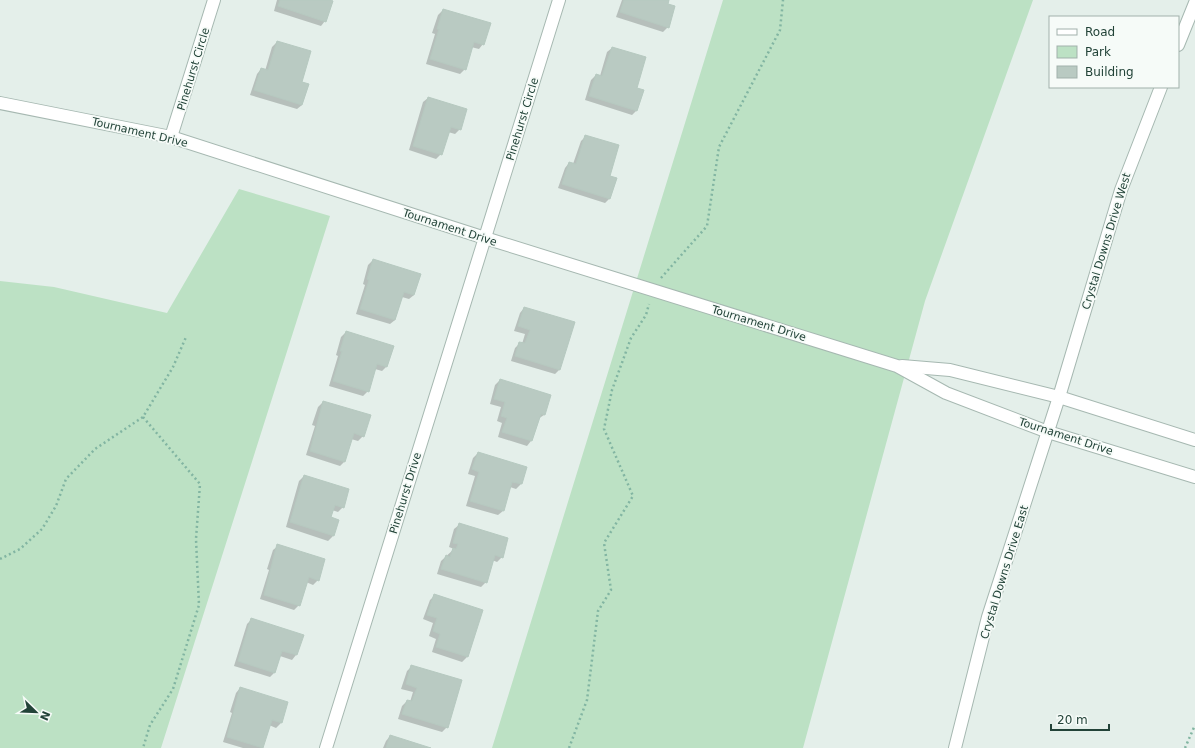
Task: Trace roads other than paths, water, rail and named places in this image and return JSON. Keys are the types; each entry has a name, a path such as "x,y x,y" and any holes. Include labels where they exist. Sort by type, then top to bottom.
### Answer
{"street":[{"name":"Pinehurst Circle","path":"171,137 214,0"},
{"name":"Pinehurst Circle","path":"485,238 560,0"},
{"path":"1179,43 1195,3"},
{"name":"Crystal Downs Drive West","path":"1059,397 1121,190 1161,88"},
{"name":"Tournament Drive","path":"0,103 171,137 485,238 896,366 946,393 1048,432 1195,477"},
{"name":"Pinehurst Drive","path":"326,748 485,238"},
{"name":"Tournament Drive","path":"896,366 950,370 1059,397 1195,440"},
{"name":"Crystal Downs Drive East","path":"955,748 988,617 1059,397"}]}
